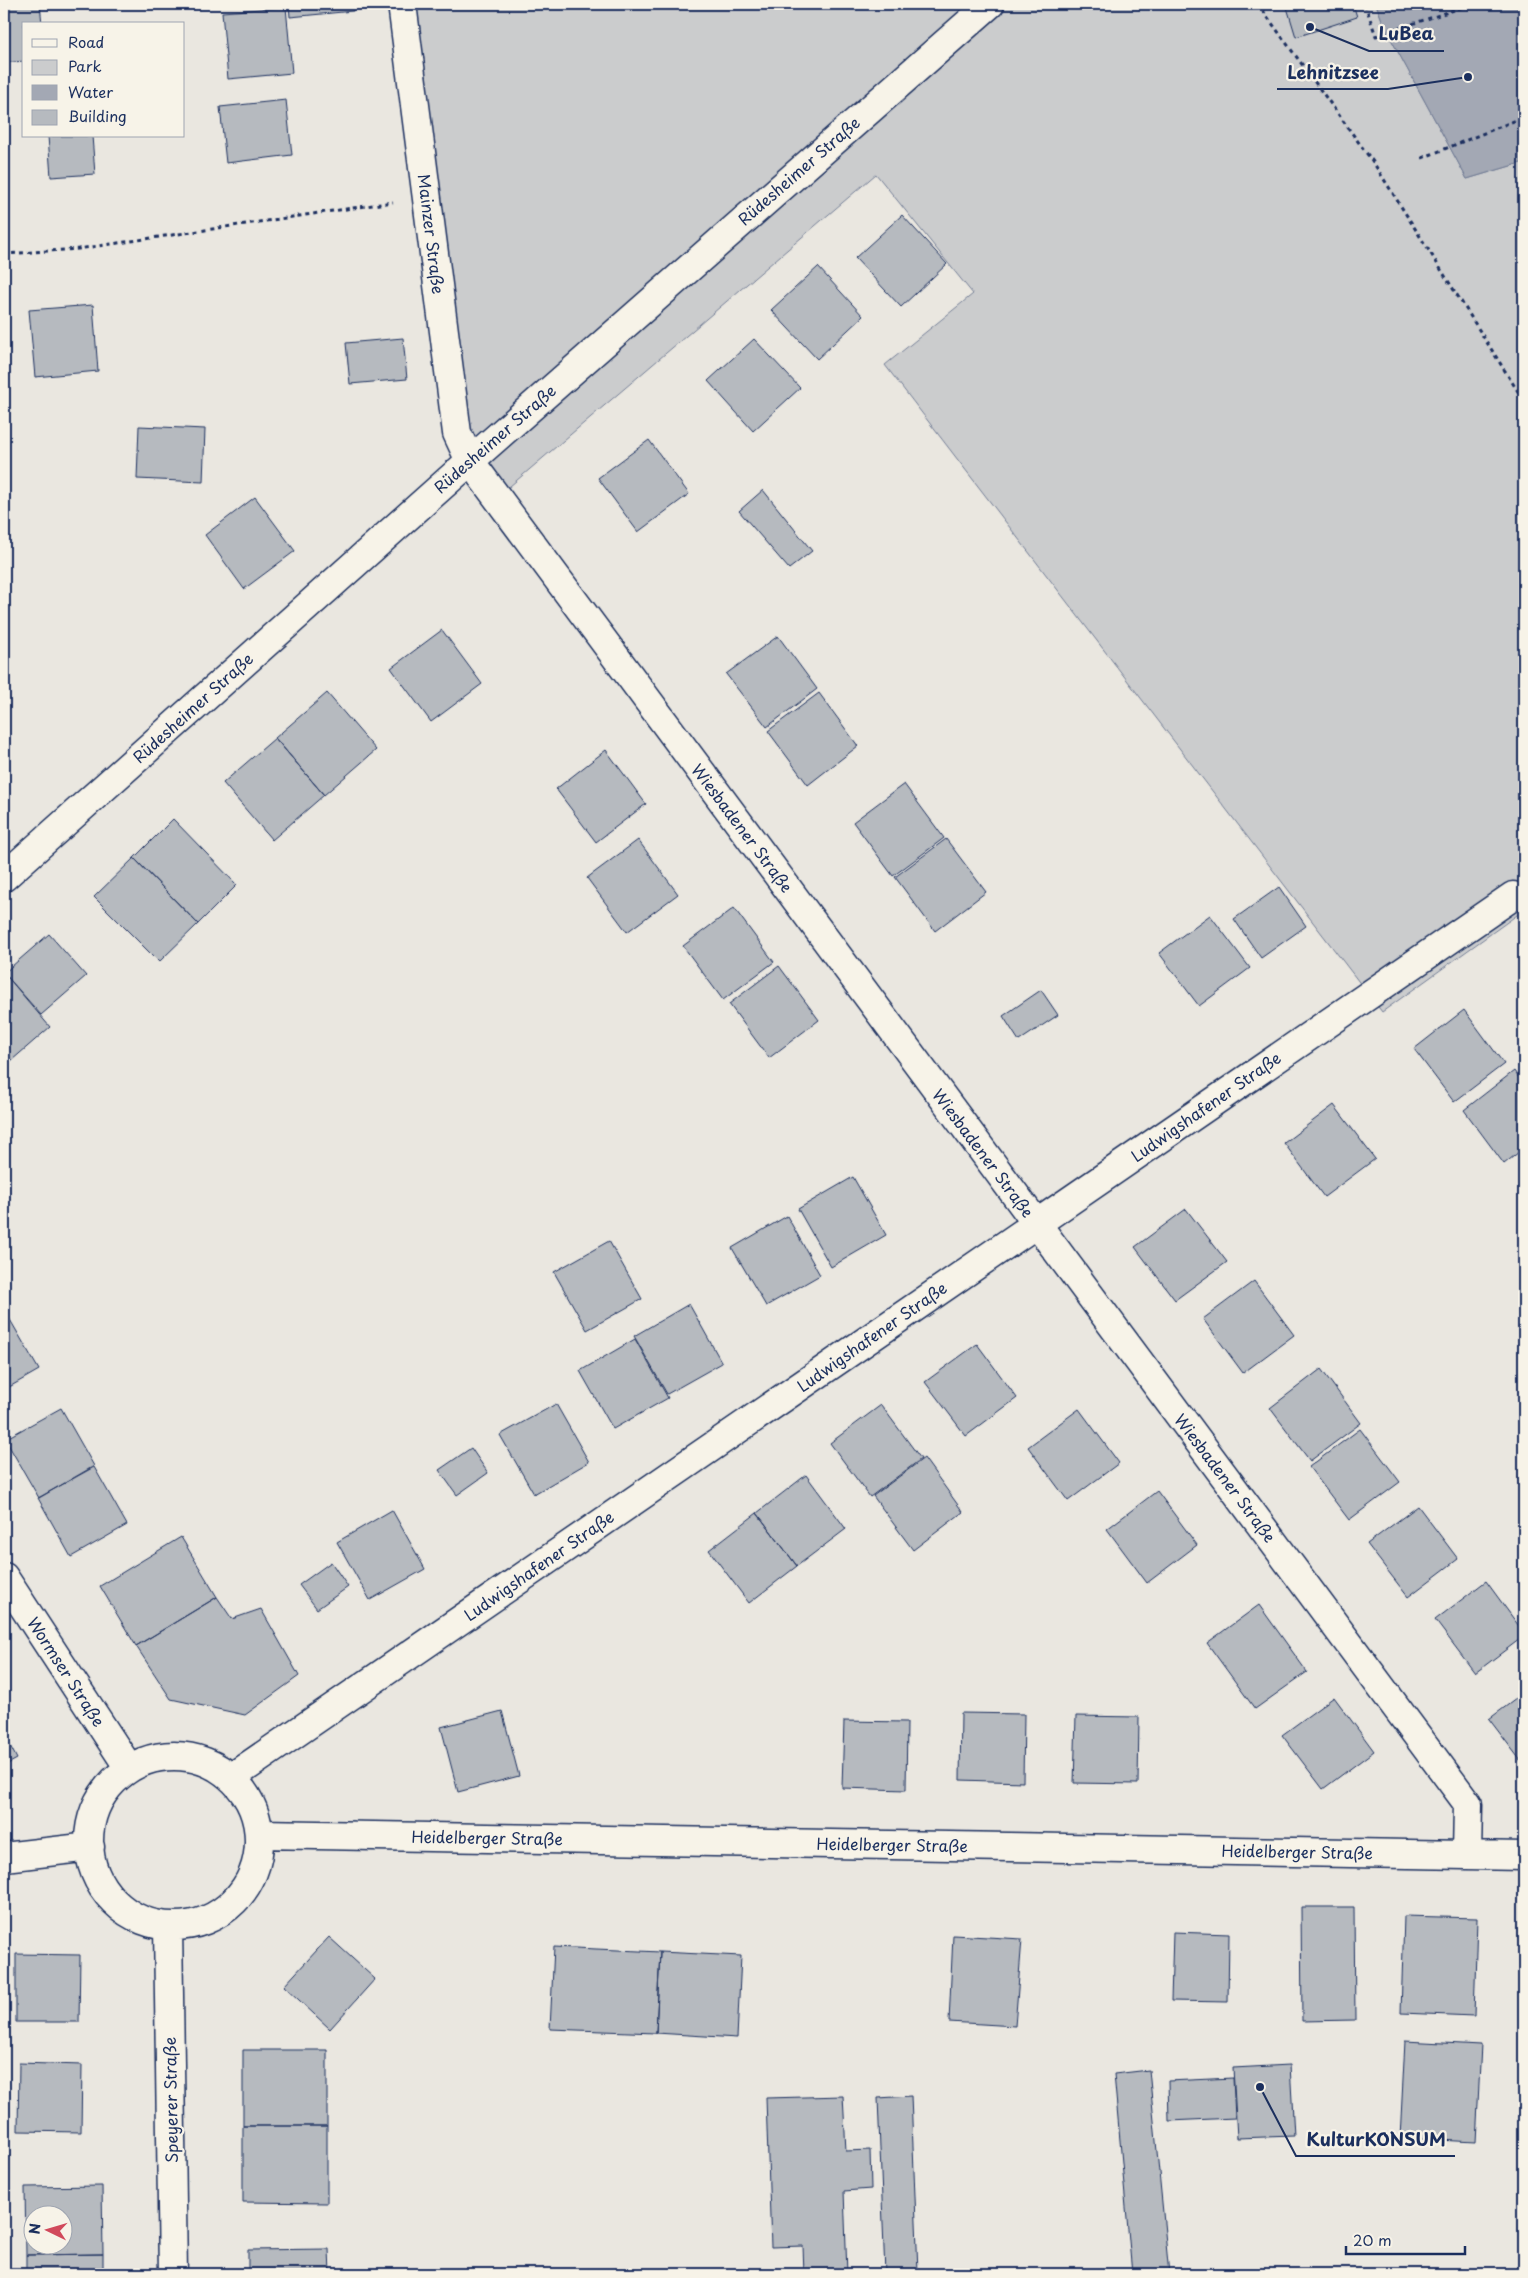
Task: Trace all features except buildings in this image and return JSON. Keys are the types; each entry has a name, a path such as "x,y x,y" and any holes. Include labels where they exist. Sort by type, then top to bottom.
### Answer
{"street":[{"name":"Mainzer Straße","path":"402,4 457,434 470,461"},
{"name":"Rüdesheimer Straße","path":"4,877 470,461 990,4"},
{"name":"Wiesbadener Straße","path":"470,461 1468,1804 1467,1855"},
{"name":"Ludwigshafener Straße","path":"232,1777 1512,896"},
{"name":"Wormser Straße","path":"4,1577 129,1768"},
{"path":"182,1756 208,1762 232,1777 246,1794 255,1813 260,1834 257,1862 246,1888 227,1908 202,1922 168,1926 146,1922 121,1908 102,1886 91,1859 89,1830 96,1806 110,1785 129,1768 154,1758 182,1756"},
{"name":"Heidelberger Straße","path":"260,1834 1524,1856"},
{"path":"4,1857 90,1847"},
{"name":"Speyerer Straße","path":"168,1926 173,2274"}],"path":[{"path":"1258,4 1373,162 1524,401"},
{"path":"1365,4 1376,36 1472,4"},
{"path":"1422,158 1524,117"},
{"path":"4,254 78,250 426,197"}],"green space":[{"path":"395,4 1376,4 1385,28 1467,179 1524,162 1524,910 1382,1012 885,365 973,294 876,174 489,504 457,432"}],"water":[{"path":"1376,4 1524,4 1524,162 1467,179 1385,28"}],"place":[{"name":"LuBea","path":"1310,27"},
{"name":"Lehnitzsee","path":"1468,77"},
{"name":"KulturKONSUM","path":"1260,2087"}]}
